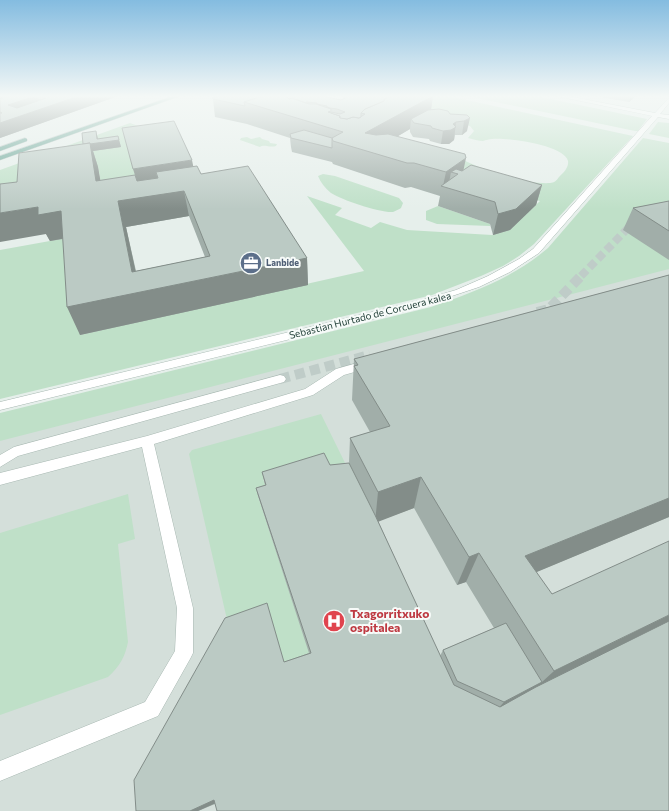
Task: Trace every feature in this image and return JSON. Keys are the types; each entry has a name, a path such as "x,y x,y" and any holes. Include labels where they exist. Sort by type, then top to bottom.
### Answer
{"main road":[{"path":"0,158 69,134"},
{"path":"0,149 30,139"}],"street":[{"name":"Sebastian Hurtado de Corcuera kalea","path":"0,406 409,307 443,298 496,276 521,263 536,251 640,134"},
{"path":"0,479 146,441 309,392 340,372 378,362"},
{"path":"0,462 14,452 280,379"},
{"path":"0,772 151,709 184,654 186,608 146,441"}],"shaded area":[{"name":"Txagorritxuko ospitalea","path":"669,166 669,811 0,811 0,431 482,305"}],"green space":[{"path":"100,134 161,134 178,140 143,200 105,206 98,167 0,212 0,170"},
{"path":"472,134 623,134 633,136 534,244 503,266 481,276 432,295 0,399 0,250 72,237 80,335 364,271 307,196 342,208 335,215 371,228 380,222 407,230 492,235 510,230 540,201 529,198 459,191 454,155 487,170 540,183 554,182 568,166 568,161 564,155 546,146 509,139 491,139 483,141 468,138"},
{"path":"649,134 669,134 669,138"},
{"path":"247,137 251,139 260,137 269,141 270,143 277,144 276,146 260,147 240,140 241,138"},
{"path":"643,138 669,143 669,269 0,441 0,413 431,307 478,290 521,268 548,248"},
{"path":"323,174 335,176 399,198 403,203 401,208 393,212 387,212 352,202 331,193 318,176"},
{"path":"438,206 490,224 490,226 437,224 426,220 426,211"},
{"path":"321,414 349,471 263,479 268,492 258,496 311,658 286,668 228,624 189,454 192,450"},
{"path":"128,494 135,539 118,544 128,642 121,661 108,677 0,715 0,533"}],"building":[{"path":"82,134 96,134 97,139 118,136 119,140 90,144 83,144"},
{"path":"124,134 180,134 192,160 133,169"},
{"path":"290,134 317,134 332,138 332,148 291,138"},
{"path":"340,134 388,134 465,154 466,158 446,172 414,163 407,163 333,141 332,138"},
{"path":"90,143 96,181 135,175 137,181 158,178 156,172 197,166 201,174 248,166 307,258 67,307 61,211 38,215 38,207 0,213 0,184 17,182 19,153","holes":["184,191 210,256 132,272 118,201"]},
{"path":"471,165 542,185 516,209 498,214 495,202 441,186 458,174 451,172 456,169 462,171"},
{"path":"669,201 669,231 633,208"},
{"path":"669,275 669,498 525,556 552,594 669,541 669,615 554,671 479,553 469,557 421,477 378,492 350,438 390,426 354,366 358,365 354,359"},
{"path":"324,453 330,465 349,463 375,515 454,685 500,707 536,687 669,621 669,811 217,811 214,800 190,811 136,811 134,780 225,618 267,603 284,662 311,653 256,488 266,485 262,472"},
{"path":"506,623 542,682 504,702 457,681 443,650"}],"tunnel":[{"path":"581,276 636,220"},
{"path":"537,312 549,309 582,275"},
{"path":"280,379 370,355"}],"place":[{"name":"Lanbide","path":"251,263"},
{"name":"Txagorritxuko ospitalea","path":"334,621"}]}
